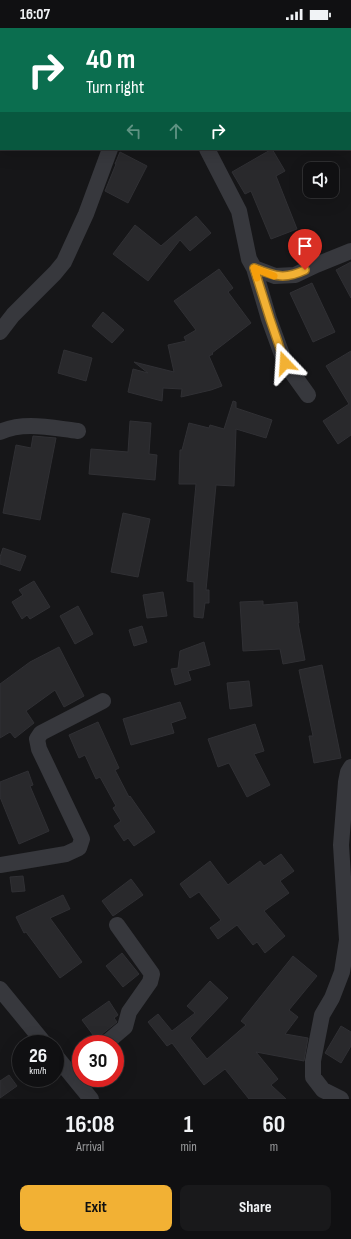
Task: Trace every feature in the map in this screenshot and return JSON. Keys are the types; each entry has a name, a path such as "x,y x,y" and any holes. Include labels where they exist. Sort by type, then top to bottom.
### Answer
{"street":[{"path":"0,332 13,315 64,262 86,214 110,150"},
{"path":"208,150 239,211 249,260 254,268 285,363 308,395"},
{"path":"254,268 274,276 295,275 351,251"},
{"path":"0,432 32,425 78,431"},
{"path":"0,865 66,854 79,848 82,839 40,749 37,739 41,733 103,701"},
{"path":"341,1099 323,1090 313,1077 313,1061 322,1015 332,998 342,972 347,940 341,845 346,782 348,772 351,767"},
{"path":"116,1035 125,1027 129,1012 150,982 152,974 117,925"},
{"path":"0,989 38,1035"},
{"path":"64,1064 72,1071"},
{"path":"85,1087 92,1099"}],"building":[{"path":"273,150 285,171 276,176 297,229 271,239 251,191 245,194 232,172"},
{"path":"120,152 147,166 128,203 105,191"},
{"path":"196,216 211,233 190,251 180,240 148,281 113,254 135,225 161,246"},
{"path":"351,262 351,298 336,270"},
{"path":"219,269 233,288 228,292 251,323 209,356 222,386 181,397 182,389 163,388 162,401 128,392 133,369 148,373 134,362 174,372 168,345 186,341 184,337 196,330 174,301"},
{"path":"312,283 335,332 313,342 290,293"},
{"path":"103,312 124,330 112,343 92,326"},
{"path":"64,350 92,358 86,381 58,373"},
{"path":"351,351 351,435 338,444 323,421 349,404 326,366"},
{"path":"233,401 236,402 236,408 272,420 266,438 236,429 234,486 216,485 206,590 209,590 209,603 205,603 203,618 194,617 194,582 187,581 196,484 179,484 180,450 182,450 189,423 209,428 210,425 224,429"},
{"path":"130,421 151,423 149,454 157,455 155,480 89,474 91,449 128,452"},
{"path":"33,436 56,438 40,520 3,513 16,445 31,448"},
{"path":"123,513 150,519 138,577 111,572"},
{"path":"3,548 26,556 20,571 0,564 0,557"},
{"path":"34,581 50,607 30,619 27,615 22,619 12,602 23,595 19,590"},
{"path":"163,592 167,616 147,618 143,595"},
{"path":"263,601 263,605 297,602 298,623 305,660 283,664 280,649 243,651 240,602"},
{"path":"78,606 93,634 75,644 60,616"},
{"path":"142,626 147,642 134,646 129,630"},
{"path":"204,642 210,665 188,671 191,680 175,685 171,669 178,668 180,651"},
{"path":"59,647 84,696 64,707 55,690 26,711 34,723 15,738 10,732 0,738 0,684 30,662"},
{"path":"322,665 341,758 314,763 309,736 313,736 299,670"},
{"path":"249,681 252,706 230,709 227,683"},
{"path":"180,702 186,718 171,723 174,733 131,745 123,719"},
{"path":"98,722 119,768 115,770 129,797 130,796 155,832 134,846 128,838 124,841 114,826 121,821 113,808 116,806 100,777 96,779 85,755 79,758 69,735"},
{"path":"255,724 264,751 254,754 270,785 247,797 229,763 218,767 208,739"},
{"path":"28,771 33,785 30,786 49,831 19,844 0,797 0,782"},
{"path":"281,854 294,871 280,881 289,893 264,911 285,936 265,953 257,942 253,945 237,925 218,939 210,928 221,920 199,892 190,898 180,884 210,861 228,885 260,861 264,866"},
{"path":"23,876 25,891 12,892 10,877"},
{"path":"131,879 143,895 113,916 102,901"},
{"path":"63,895 70,909 50,918 82,962 60,978 26,932 24,933 16,917"},
{"path":"122,953 139,974 123,987 106,966"},
{"path":"293,956 317,976 289,1010 298,1017 285,1034 308,1038 304,1061 256,1052 278,1079 271,1085 286,1099 249,1099 225,1069 204,1085 172,1043 167,1046 148,1022 158,1014 172,1031 195,1013 187,1006 210,981 228,998 190,1038 207,1059 246,1025 241,1021"},
{"path":"109,1001 118,1015 114,1018 117,1022 101,1035 93,1035 82,1020"},
{"path":"341,1026 351,1032 351,1046 341,1063 325,1053"},
{"path":"9,1075 12,1079 12,1087 16,1087 0,1098 0,1081"}],"slow traffic":[{"path":"257,278 254,268 274,276"}],"route":[{"path":"285,363 254,268 274,276 295,275 305,270"}]}
